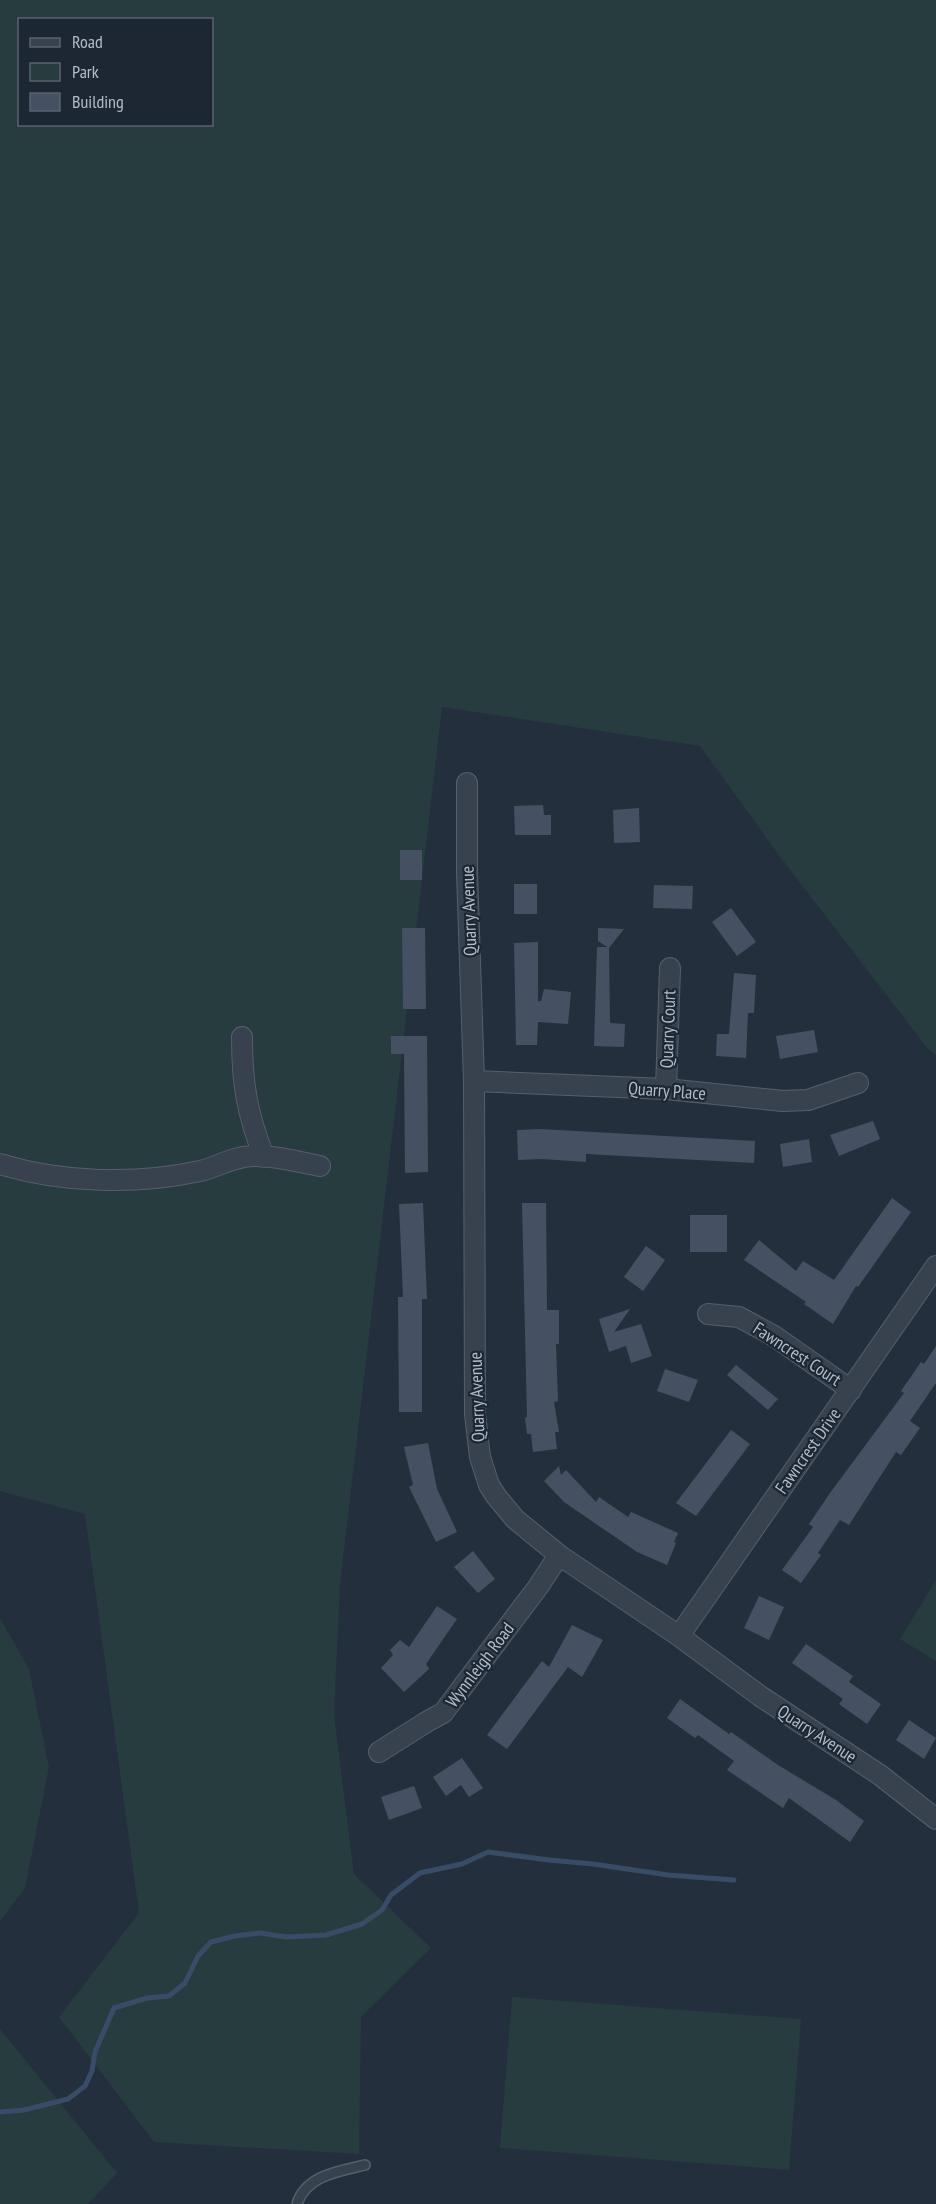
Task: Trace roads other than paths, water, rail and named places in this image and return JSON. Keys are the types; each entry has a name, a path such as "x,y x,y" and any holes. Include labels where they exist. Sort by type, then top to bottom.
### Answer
{"street":[{"name":"Quarry Avenue","path":"467,783 467,872 474,1081 475,1414 480,1457 489,1485 514,1519 559,1555 679,1636 760,1696 880,1775 936,1819"},
{"name":"Quarry Court","path":"666,1089 670,968"},
{"path":"242,1037 242,1066 247,1108 264,1157"},
{"name":"Quarry Place","path":"474,1081 666,1089 783,1101 808,1100 858,1083"},
{"path":"0,1164 29,1173 106,1180 164,1177 202,1171 234,1158 264,1157 320,1166"},
{"name":"Fawncrest Drive","path":"679,1636 936,1266"},
{"name":"Fawncrest Court","path":"708,1314 739,1317 774,1336 851,1390"},
{"name":"Wynnleigh Road","path":"379,1752 443,1713 538,1587 559,1555"}],"lane":[{"path":"297,2204 308,2186 325,2176 365,2165"}],"waterway":[{"path":"0,2112 24,2110 68,2099 85,2086 92,2071 95,2052 114,2008 147,1998 169,1996 185,1983 198,1956 211,1942 261,1933 286,1937 326,1935 362,1924 382,1910 391,1895 420,1873 462,1864 488,1852 668,1875 734,1880"}]}
